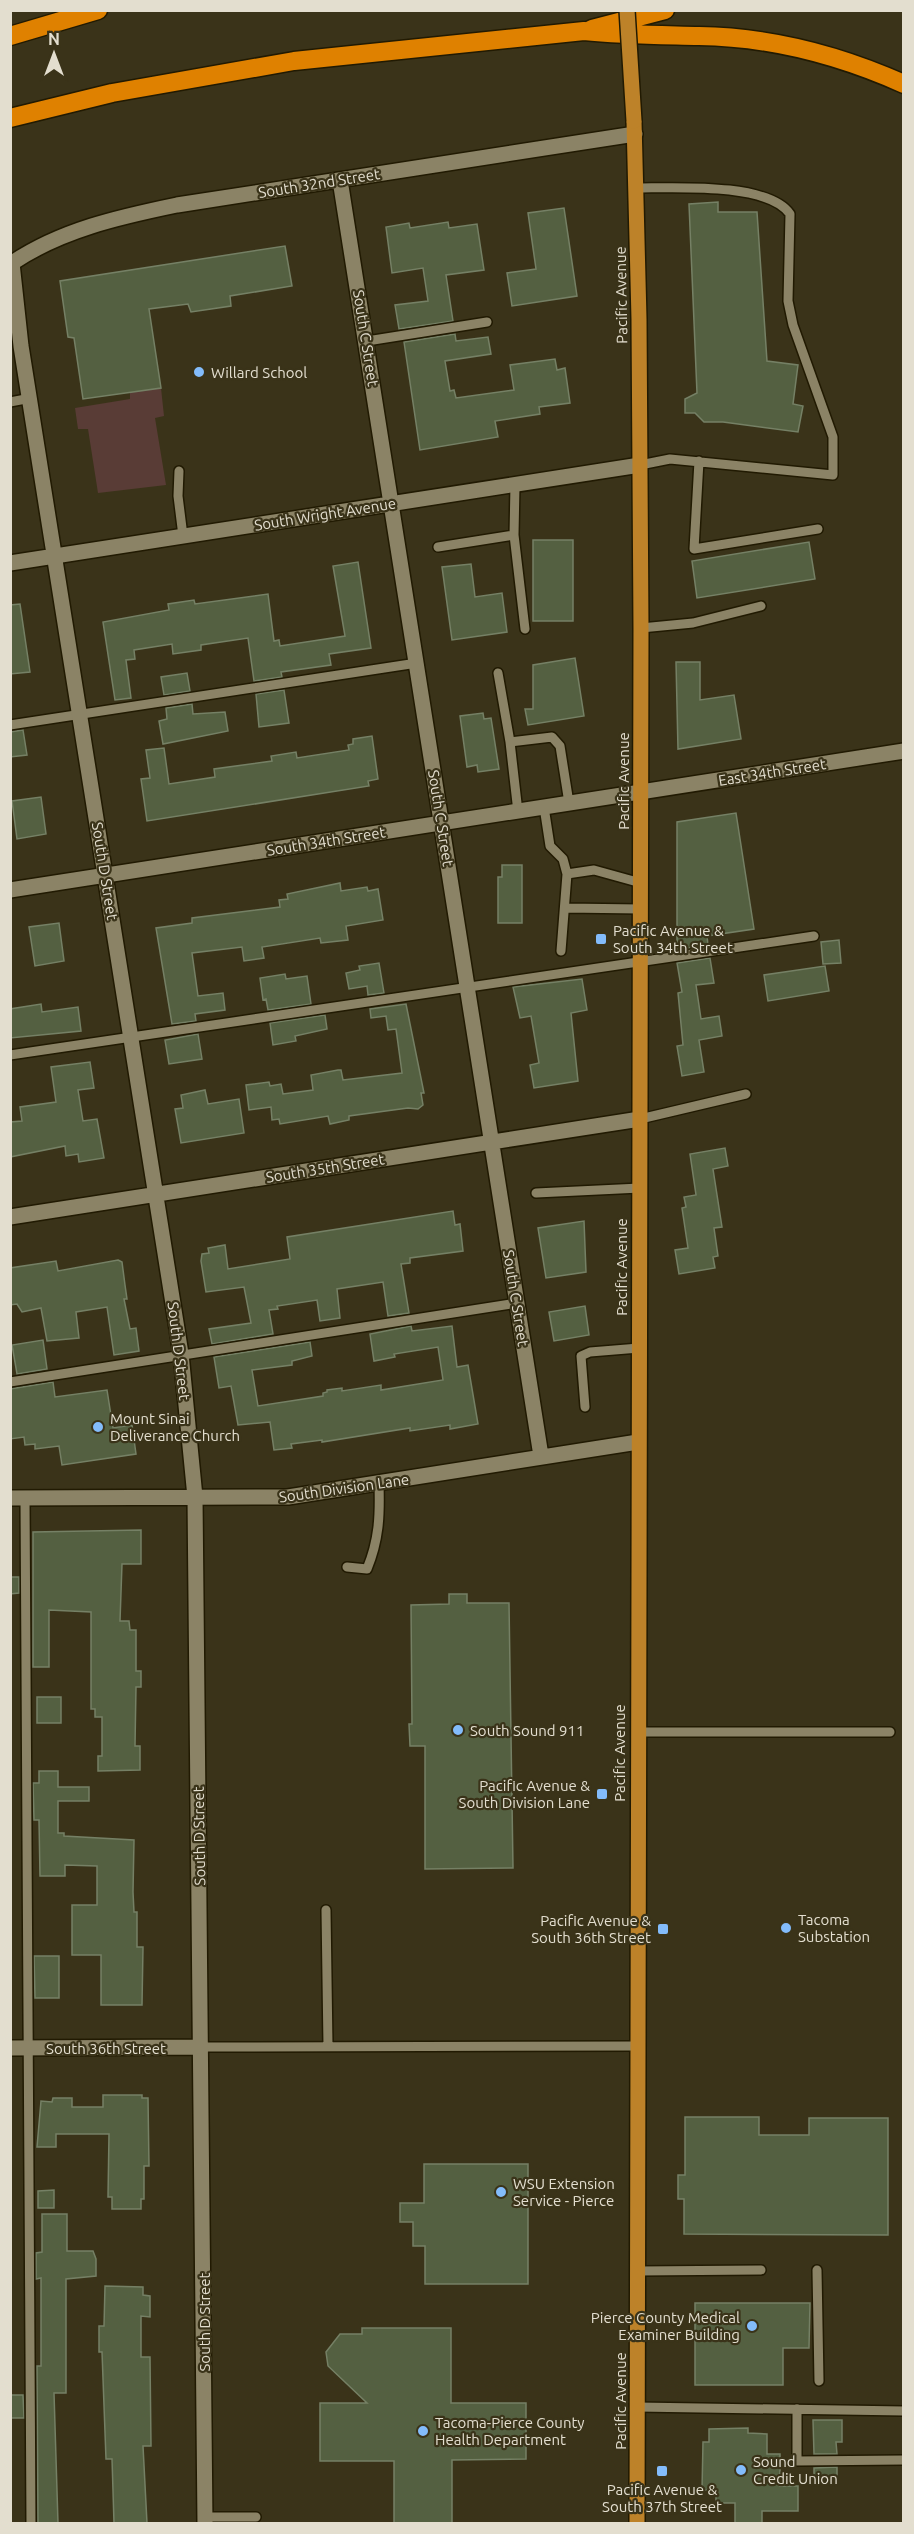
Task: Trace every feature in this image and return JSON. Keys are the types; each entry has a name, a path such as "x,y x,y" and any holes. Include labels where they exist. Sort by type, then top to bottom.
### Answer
{"highway":[{"path":"10,36 98,10"},
{"path":"10,118 112,93 294,61 584,31 665,10"},
{"path":"584,31 619,35 700,36 766,41 823,54 903,84"}],"main road":[{"name":"Pacific Avenue","path":"627,10 636,188 641,628 637,2523"}],"street":[{"name":"South 32nd Street","path":"12,263 36,247 115,218 634,128"},
{"name":"South C Street","path":"340,180 393,504 541,1456"},
{"name":"South D Street","path":"12,263 20,337 181,1354 195,1497 205,2520"},
{"name":"South Wright Avenue","path":"10,563 640,465"},
{"name":"East 34th Street","path":"641,791 903,752"},
{"name":"South 34th Street","path":"10,890 641,791"},
{"name":"South 35th Street","path":"10,1217 640,1119"},
{"name":"South Division Lane","path":"18,1498 288,1497 379,1485 541,1456 638,1442"},
{"name":"South 36th Street","path":"10,2048 202,2048"}],"lane":[{"path":"636,188 714,189 758,196 784,205 790,214 788,301 793,325 833,436 834,475 670,459 640,465"},
{"path":"367,341 487,322"},
{"path":"10,402 31,398"},
{"path":"699,461 694,549 818,529"},
{"path":"180,471 178,496 183,536"},
{"path":"515,485 514,535 525,629"},
{"path":"438,547 514,535"},
{"path":"641,628 693,623 761,606"},
{"path":"10,725 417,663"},
{"path":"498,673 510,742 518,812"},
{"path":"510,742 552,737 556,741 560,746 569,803"},
{"path":"544,807 550,846 562,858 567,874 561,951"},
{"path":"567,874 594,870 641,883"},
{"path":"565,908 641,909"},
{"path":"10,1055 814,936"},
{"path":"640,1119 746,1094"},
{"path":"536,1193 640,1188"},
{"path":"10,1382 517,1303"},
{"path":"585,1407 581,1356 590,1352 639,1348"},
{"path":"347,1567 367,1569 376,1548 379,1533 379,1485"},
{"path":"18,1498 28,2048 31,2523"},
{"path":"638,1732 890,1732"},
{"path":"326,1910 328,2046"},
{"path":"202,2048 638,2046"},
{"path":"638,2271 761,2270"},
{"path":"817,2270 819,2381"},
{"path":"638,2407 903,2411"},
{"path":"797,2409 797,2461 903,2460"},
{"path":"205,2520 256,2517"}],"shaded area":[{"path":"161,388 164,416 155,418 166,485 98,493 88,429 78,429 75,408 130,399 130,392"}],"building":[{"path":"718,202 718,212 757,212 767,361 798,365 793,404 803,406 798,432 723,422 704,422 695,413 685,413 685,399 697,393 689,204"},
{"path":"564,208 577,296 512,306 507,273 536,269 528,213"},
{"path":"448,222 449,228 477,224 484,270 446,275 453,321 399,329 395,305 428,301 423,268 392,273 386,227 409,223 410,228"},
{"path":"285,246 292,286 230,296 231,306 191,312 188,304 149,309 161,388 83,399 74,338 68,337 60,281"},
{"path":"455,334 456,341 488,337 491,354 445,361 450,391 454,390 456,398 514,390 510,365 555,359 557,370 565,368 570,403 539,407 540,414 495,421 498,437 420,450 404,342"},
{"path":"533,540 573,540 573,621 533,621"},
{"path":"809,542 815,579 697,598 692,561"},
{"path":"358,562 371,648 329,654 331,665 281,672 282,677 254,681 248,638 201,645 201,650 173,654 172,644 134,650 135,659 126,660 131,698 115,700 103,622 169,610 168,604 194,600 195,604 268,594 274,641 279,640 280,646 345,636 333,566"},
{"path":"471,564 475,597 502,593 507,632 452,640 442,567"},
{"path":"20,604 30,672 10,674 10,605"},
{"path":"575,658 584,716 528,725 525,709 533,709 533,665"},
{"path":"676,662 700,662 700,700 734,695 741,739 678,749"},
{"path":"187,673 190,691 164,695 161,677"},
{"path":"284,690 289,723 259,727 256,694"},
{"path":"192,704 193,714 225,712 228,731 163,744 159,721 167,719 166,708"},
{"path":"483,713 484,719 491,718 499,769 478,772 477,765 467,767 460,716"},
{"path":"23,730 27,755 10,757 10,732"},
{"path":"372,736 378,779 368,781 369,786 147,821 141,779 150,778 146,750 164,748 169,784 215,777 214,769 272,761 271,756 296,752 297,758 349,750 348,745 353,744 353,739"},
{"path":"41,797 46,834 17,839 12,801"},
{"path":"736,813 754,929 707,936 708,945 677,950 677,822"},
{"path":"502,865 522,865 522,923 498,923 498,877 502,877"},
{"path":"340,883 341,891 367,887 368,891 378,889 383,920 346,926 348,940 321,943 320,938 262,947 264,958 244,961 242,947 192,953 198,996 223,993 225,1010 195,1014 196,1021 172,1024 156,928 192,923 192,918 280,907 279,900 288,899 287,894"},
{"path":"59,923 64,961 35,966 29,927"},
{"path":"839,940 841,963 823,964 821,942"},
{"path":"710,958 714,983 696,985 701,1019 719,1016 722,1036 699,1040 704,1072 682,1076 677,1046 683,1045 678,993 682,992 677,963"},
{"path":"379,963 384,993 368,995 367,986 349,989 346,973 360,970 359,966"},
{"path":"825,966 829,991 768,1001 764,975"},
{"path":"285,974 286,979 307,976 311,1004 268,1010 266,999 263,1000 260,978"},
{"path":"582,979 587,1010 571,1013 578,1081 534,1088 530,1065 539,1063 531,1016 520,1018 513,987"},
{"path":"41,1004 42,1012 78,1007 81,1031 10,1038 10,1009"},
{"path":"406,1004 424,1093 421,1093 423,1105 418,1109 408,1108 349,1116 349,1120 330,1124 328,1116 280,1124 279,1119 272,1120 271,1107 249,1110 246,1085 269,1082 270,1086 281,1084 283,1094 313,1090 311,1075 338,1070 341,1070 343,1080 402,1073 396,1029 388,1030 386,1016 371,1018 370,1009"},
{"path":"325,1015 327,1029 295,1036 296,1041 273,1045 270,1023"},
{"path":"198,1034 202,1059 169,1064 165,1040"},
{"path":"90,1062 94,1088 78,1090 83,1121 97,1119 104,1158 79,1162 78,1154 66,1156 65,1146 10,1157 10,1122 22,1121 20,1107 56,1102 51,1067"},
{"path":"205,1090 208,1104 239,1099 244,1133 181,1143 175,1109 183,1108 181,1095"},
{"path":"725,1148 728,1166 713,1169 722,1227 714,1228 718,1256 713,1257 715,1268 679,1274 675,1250 688,1248 682,1208 686,1207 684,1197 696,1195 690,1154"},
{"path":"453,1211 455,1225 460,1224 463,1251 410,1258 410,1263 401,1264 409,1313 388,1316 383,1282 337,1289 340,1318 320,1321 317,1300 277,1306 278,1309 269,1310 273,1334 212,1344 209,1329 251,1323 244,1287 206,1292 201,1261 202,1254 209,1253 208,1248 225,1245 228,1269 290,1259 287,1237"},
{"path":"584,1221 586,1272 546,1278 538,1228"},
{"path":"118,1260 122,1262 127,1299 124,1299 130,1329 136,1328 139,1351 114,1355 107,1307 76,1312 79,1338 47,1341 41,1308 22,1312 17,1304 10,1305 10,1268 56,1261 58,1271"},
{"path":"585,1306 589,1335 554,1341 549,1312"},
{"path":"411,1326 412,1331 452,1326 457,1367 468,1365 478,1424 450,1429 450,1425 410,1431 410,1428 322,1442 322,1440 291,1444 292,1448 274,1450 270,1422 238,1425 231,1386 219,1388 214,1357 310,1342 312,1356 292,1361 292,1365 252,1370 258,1406 323,1396 327,1390 342,1388 342,1391 381,1385 381,1390 443,1380 438,1347 394,1354 395,1357 374,1361 370,1334"},
{"path":"43,1340 47,1369 17,1374 12,1345"},
{"path":"53,1382 55,1397 107,1390 113,1428 132,1425 136,1454 62,1465 59,1446 35,1449 35,1444 25,1445 24,1437 10,1439 10,1389"},
{"path":"141,1530 141,1564 122,1564 120,1621 129,1621 130,1630 136,1630 136,1671 141,1671 141,1687 136,1687 135,1746 140,1746 140,1770 98,1771 98,1756 102,1756 102,1717 95,1717 95,1709 91,1709 91,1612 49,1610 49,1667 33,1667 33,1532"},
{"path":"10,1577 19,1577 19,1593 10,1594"},
{"name":"South Sound 911","path":"449,1594 467,1594 467,1603 509,1603 513,1868 425,1869 425,1746 410,1746 409,1724 412,1724 411,1605 449,1604"},
{"path":"37,1697 61,1697 61,1723 37,1723"},
{"path":"39,1771 58,1771 58,1787 89,1787 89,1801 58,1801 58,1833 64,1833 64,1836 134,1840 134,1912 137,1912 137,1947 143,1947 142,2005 101,2005 101,1955 72,1955 72,1905 97,1905 97,1866 65,1865 65,1876 40,1876 39,1820 34,1820 33,1783 39,1783"},
{"path":"34,1956 59,1956 59,1998 35,1998"},
{"path":"103,2095 142,2095 142,2098 148,2098 149,2166 144,2166 144,2199 141,2199 141,2209 112,2209 112,2197 108,2197 109,2134 56,2134 56,2147 37,2147 41,2101 52,2102 53,2098 72,2098 72,2107 103,2107"},
{"path":"685,2117 759,2117 759,2135 809,2135 809,2118 888,2118 888,2235 684,2234 684,2199 678,2199 678,2175 685,2175"},
{"path":"424,2164 528,2164 528,2284 425,2284 425,2246 413,2246 413,2222 400,2222 400,2203 424,2203"},
{"path":"54,2190 54,2208 38,2208 38,2191"},
{"path":"42,2214 67,2214 67,2251 93,2251 96,2259 96,2276 66,2279 66,2393 54,2393 58,2523 38,2523 37,2366 41,2366 41,2278 36,2279 36,2253 42,2252"},
{"path":"105,2286 143,2287 143,2295 150,2296 150,2317 141,2316 141,2357 150,2357 151,2446 143,2446 147,2523 114,2523 112,2459 106,2459 102,2352 99,2352 99,2326 104,2326"},
{"name":"Pierce County Medical Examiner Building","path":"695,2303 810,2303 809,2348 783,2348 783,2385 695,2385"},
{"name":"Tacoma-Pierce County Health Department","path":"362,2328 451,2328 451,2403 526,2403 526,2459 452,2460 452,2523 394,2523 394,2461 320,2461 320,2403 367,2403 328,2366 326,2352 340,2334 362,2334"},
{"path":"10,2395 23,2395 24,2418 10,2418"},
{"path":"813,2420 842,2420 842,2442 836,2442 837,2454 814,2454"},
{"name":"Sound Credit Union","path":"748,2428 748,2433 767,2434 767,2454 780,2454 780,2486 798,2486 798,2511 762,2511 762,2523 735,2523 735,2503 716,2503 716,2490 702,2490 703,2442 709,2442 709,2429"},
{"path":"837,2467 837,2478 814,2479 814,2468"}],"place":[{"name":"Willard School","path":"199,372"},
{"name":"Pacific Avenue & South 34th Street","path":"601,939"},
{"name":"Mount Sinai Deliverance Church","path":"98,1427"},
{"name":"South Sound 911","path":"458,1730"},
{"name":"Pacific Avenue & South Division Lane","path":"602,1794"},
{"name":"Tacoma Substation","path":"786,1928"},
{"name":"Pacific Avenue & South 36th Street","path":"663,1929"},
{"name":"WSU Extension Service - Pierce","path":"501,2192"},
{"name":"Pierce County Medical Examiner Building","path":"752,2326"},
{"name":"Tacoma-Pierce County Health Department","path":"423,2431"},
{"name":"Sound Credit Union","path":"741,2470"},
{"name":"Pacific Avenue & South 37th Street","path":"662,2471"}]}
